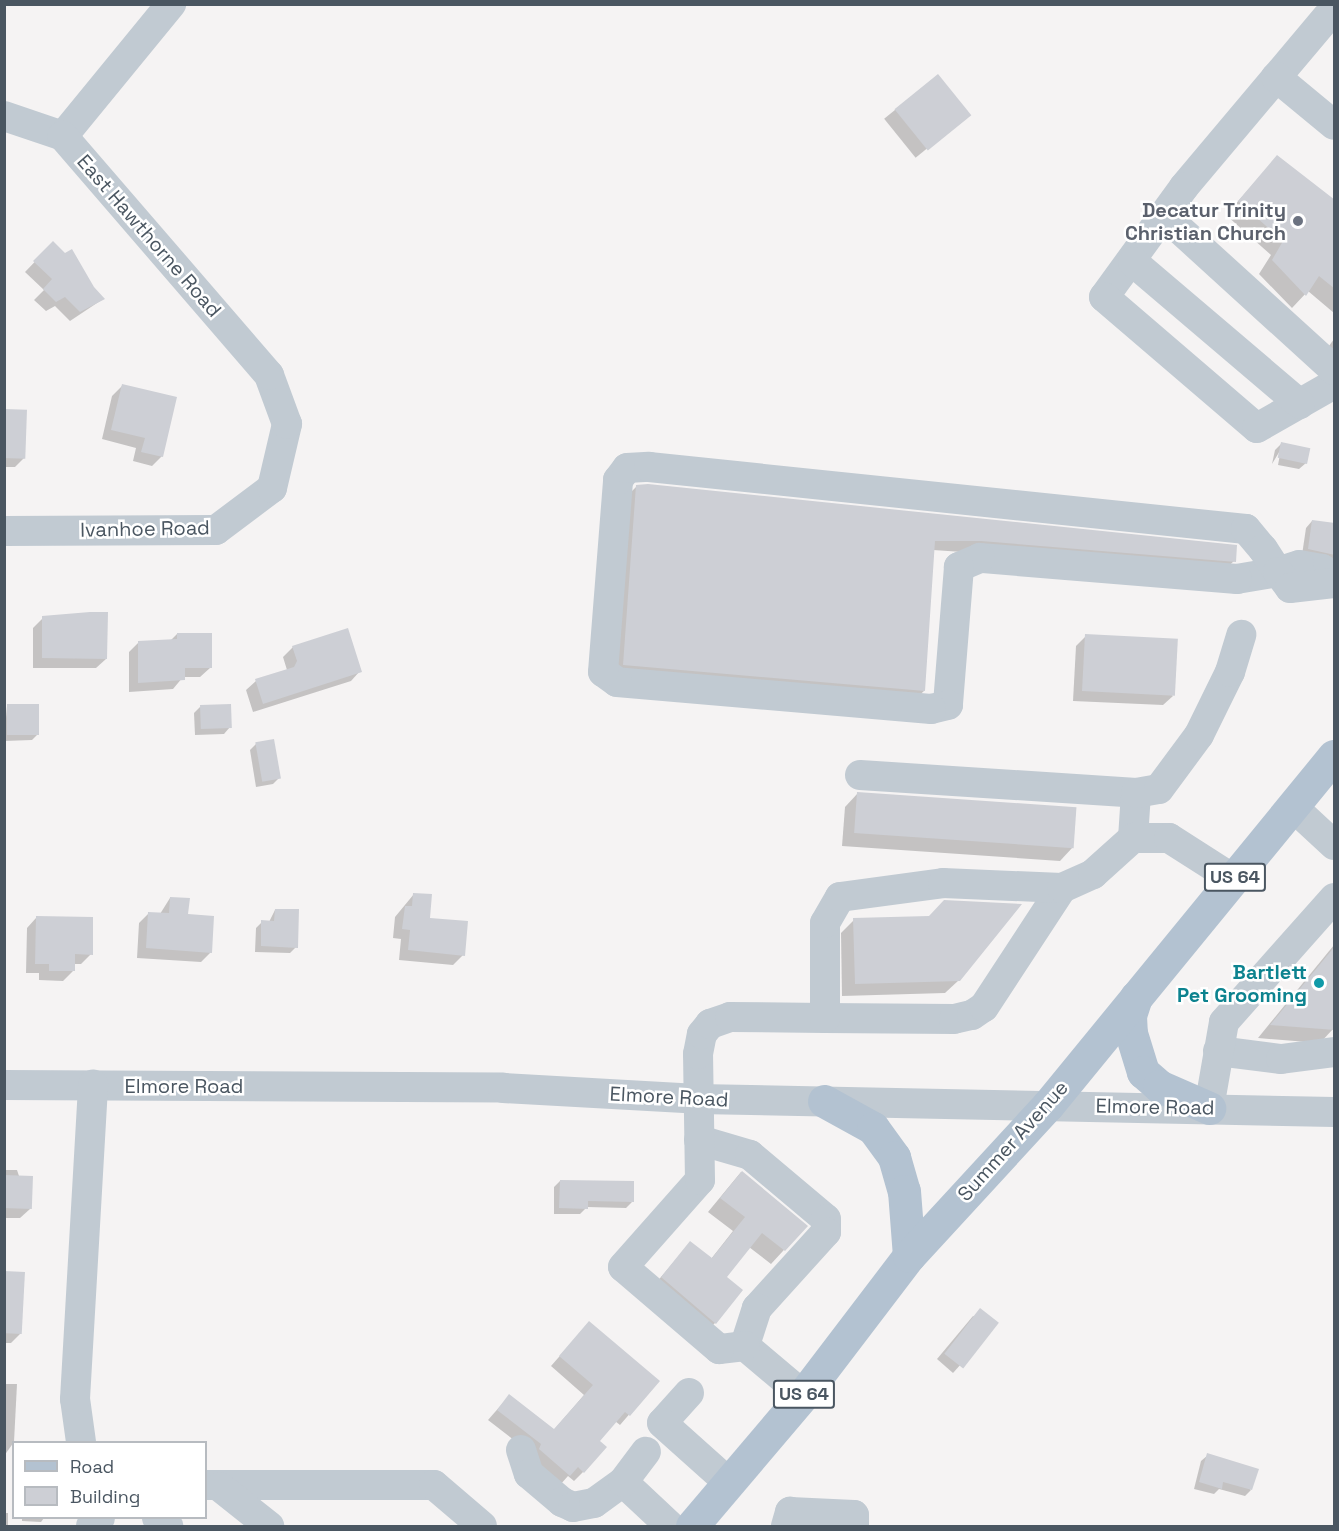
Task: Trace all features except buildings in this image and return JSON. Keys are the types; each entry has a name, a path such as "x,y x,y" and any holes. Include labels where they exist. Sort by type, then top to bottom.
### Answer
{"main road":[{"name":"Summer Avenue","path":"692,1527 803,1395 909,1256 1048,1105 1333,761"},
{"path":"1136,997 1130,1016 1131,1033 1143,1072 1159,1086 1209,1108"},
{"path":"824,1101 873,1128 894,1157 904,1191 909,1256"}],"street":[{"name":"East Hawthorne Road","path":"171,4 63,136 269,375 287,424 272,488"},
{"path":"1324,15 1104,297 1257,428 1335,384"},
{"path":"1276,77 1335,125"},
{"path":"4,116 63,136"},
{"path":"1165,216 1335,370"},
{"path":"1133,262 1299,404"},
{"path":"1278,572 1237,579 980,558 959,567 948,705 931,709 617,682 603,672 618,480 627,468 649,467 1246,530 1278,572 1290,588 1318,588 1332,583"},
{"name":"Ivanhoe Road","path":"4,531 216,530 272,488"},
{"path":"860,775 1136,793 1159,789 1199,735 1230,672 1241,635"},
{"path":"1133,838 1136,793"},
{"path":"1293,807 1335,845"},
{"path":"825,1018 825,923 840,897 943,883 1062,888 1093,874 1133,838 1169,838 1233,879"},
{"path":"803,1395 745,1346 719,1349 623,1267 700,1180 698,1054 702,1034 710,1024 730,1017 954,1019 972,1015 984,1007 1062,888"},
{"path":"1209,1108 1224,1022 1335,898"},
{"path":"1218,1051 1281,1059 1335,1052"},
{"name":"Elmore Road","path":"4,1085 503,1088 698,1099 1335,1112"},
{"path":"81,1441 75,1398 93,1085"},
{"path":"699,1140 750,1155 826,1219 826,1232 757,1308 745,1346"},
{"path":"689,1393 662,1424 729,1483"},
{"path":"521,1450 529,1474 562,1502 573,1507 594,1503 623,1482 646,1452"},
{"path":"623,1482 670,1527"},
{"path":"213,1486 434,1485 482,1527"},
{"path":"213,1486 269,1527"},
{"path":"786,1527 790,1512 854,1515 854,1527"}],"place":[{"name":"Decatur Trinity Christian Church","path":"1298,221"},
{"name":"Bartlett Pet Grooming","path":"1319,983"}]}
